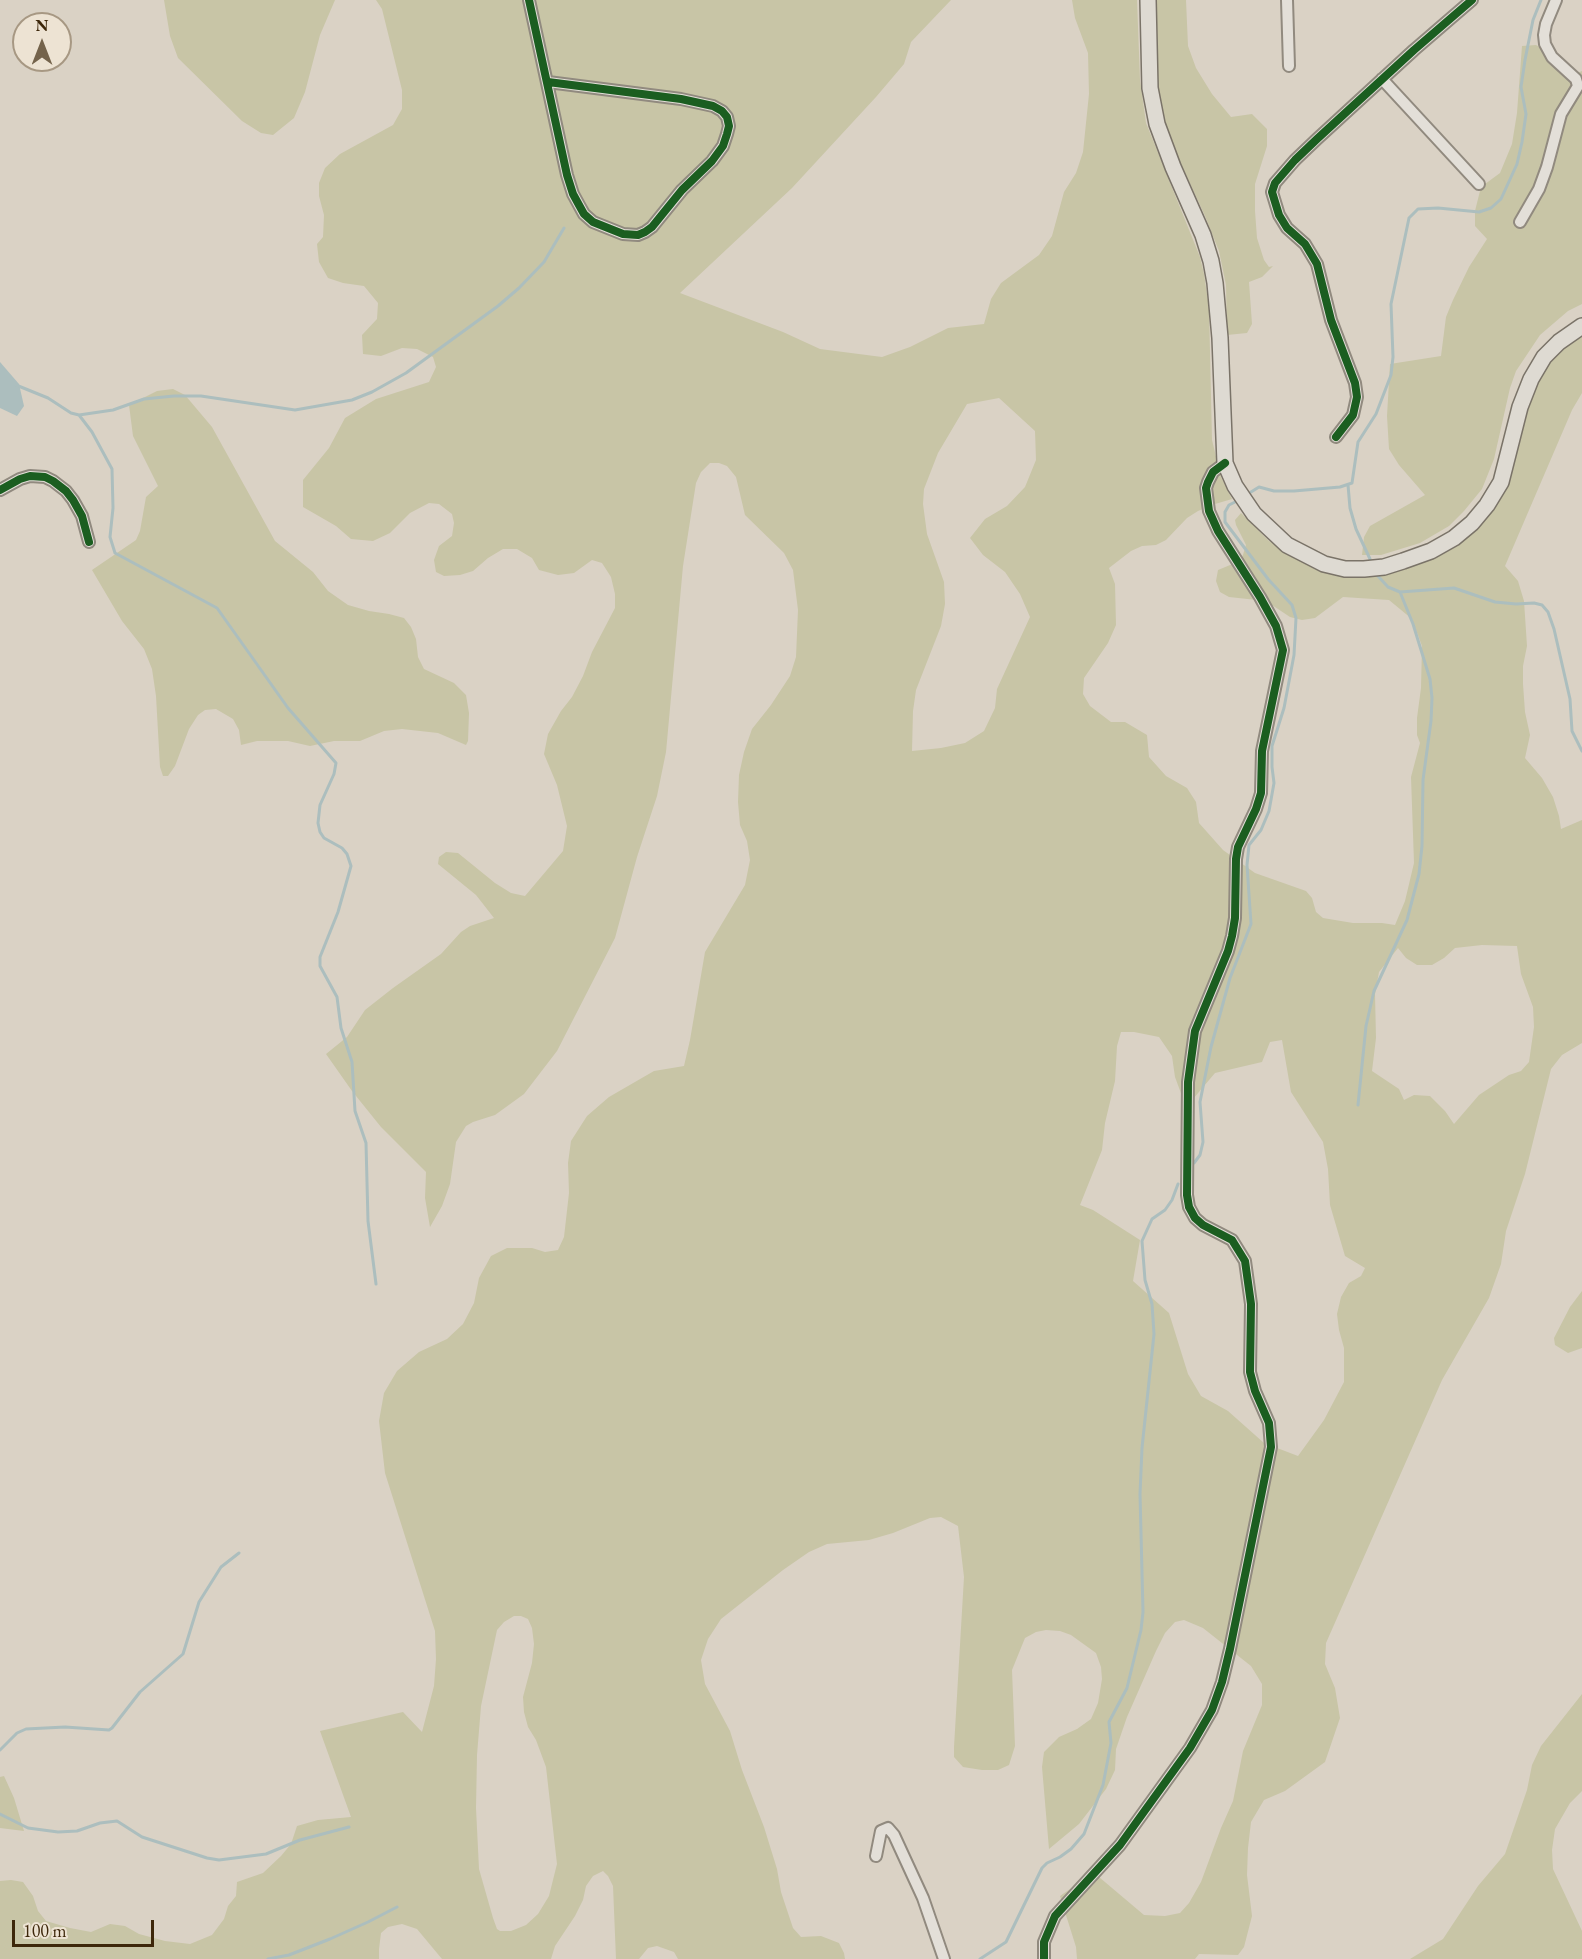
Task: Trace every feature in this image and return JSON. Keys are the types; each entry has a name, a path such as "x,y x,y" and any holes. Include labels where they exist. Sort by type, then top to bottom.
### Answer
{"highway":[{"path":"1148,0 1150,88 1157,124 1169,159 1203,235 1215,283 1220,338 1222,436 1225,463 1235,486 1254,514 1287,545 1324,564 1345,569 1384,567 1431,550 1454,538 1472,524 1502,482 1520,407 1531,379 1544,357 1559,342 1582,326"}],"street":[{"path":"529,0 567,175 573,194 584,214 593,222 623,234 638,235 652,227 682,190 712,161 723,146 727,134 729,126 727,117 713,106 681,99 548,82"},
{"path":"1287,0 1289,66"},
{"path":"1336,437 1353,415 1357,397 1355,383 1331,320 1317,264 1305,244 1287,228 1274,204 1272,192 1275,183 1295,160 1382,78 1472,0"},
{"path":"1520,222 1539,189 1561,114 1578,86 1575,79 1552,57 1545,44 1546,24 1556,0"},
{"path":"1382,78 1479,184"},
{"path":"1044,1959 1044,1942 1055,1916 1120,1845 1190,1748 1212,1710 1230,1649 1271,1447 1269,1423 1255,1391 1250,1372 1251,1304 1245,1261 1232,1240 1203,1225 1195,1218 1189,1207 1187,1195 1188,1082 1196,1031 1232,936 1238,847 1261,793 1262,751 1283,650 1276,626 1218,531 1209,511 1206,488 1214,472 1225,463"},
{"path":"0,490 30,476 45,477 53,481 74,500 82,516 89,542"},
{"path":"876,1856 881,1831 888,1828 894,1835 923,1898 944,1959"}],"shaded area":[{"path":"164,0 335,0 320,35 305,92 294,118 273,135 261,133 242,121 178,58 170,36"},
{"path":"376,0 951,0 911,42 904,64 792,188 680,293 783,332 820,349 882,357 910,347 948,328 984,324 991,299 1001,283 1039,255 1052,236 1064,192 1076,173 1083,152 1089,94 1088,53 1075,18 1072,0 1137,0 1140,80 1146,123 1200,257 1204,274 1209,308 1212,440 1221,477 1232,499 1198,511 1187,518 1166,540 1131,551 1109,568 1115,584 1116,625 1108,643 1084,678 1083,694 1090,706 1111,722 1125,722 1147,735 1149,757 1166,776 1187,788 1196,802 1199,823 1223,850 1255,873 1306,891 1312,898 1316,912 1323,918 1353,923 1395,925 1405,901 1414,863 1411,777 1420,743 1417,735 1417,718 1421,688 1422,646 1412,619 1389,600 1343,597 1315,618 1302,620 1290,617 1266,601 1229,597 1220,592 1216,581 1218,570 1242,558 1246,545 1235,520 1241,513 1269,541 1303,561 1380,573 1480,519 1526,389 1582,322 1582,393 1572,410 1505,566 1518,581 1524,601 1527,646 1523,666 1523,684 1525,712 1530,735 1525,758 1542,778 1553,797 1561,829 1582,820 1582,1043 1562,1055 1551,1069 1525,1174 1506,1231 1501,1264 1489,1298 1442,1380 1326,1643 1325,1664 1335,1688 1340,1718 1325,1762 1285,1791 1264,1800 1251,1822 1247,1875 1252,1916 1244,1947 1238,1955 1199,1954 1195,1959 1077,1959 1076,1947 1060,1896 1089,1876 1099,1877 1144,1915 1165,1916 1180,1913 1189,1903 1201,1882 1233,1801 1243,1751 1262,1705 1262,1684 1251,1666 1203,1628 1184,1620 1175,1622 1165,1633 1127,1717 1116,1749 1115,1770 1106,1789 1079,1824 1049,1849 1042,1767 1044,1752 1059,1737 1077,1729 1091,1719 1098,1703 1102,1679 1101,1667 1096,1653 1071,1635 1046,1630 1025,1638 1012,1670 1015,1746 1009,1765 998,1770 963,1767 954,1757 954,1747 964,1577 958,1526 941,1517 930,1518 869,1540 827,1544 809,1552 721,1619 708,1639 701,1660 705,1684 730,1731 764,1827 793,1928 801,1937 821,1936 839,1943 845,1959 678,1959 674,1952 657,1946 648,1948 639,1959 616,1959 613,1886 603,1871 593,1876 586,1886 583,1900 555,1946 551,1959 442,1959 417,1929 402,1924 388,1927 381,1933 379,1959 0,1959 0,1881 23,1882 33,1896 38,1911 46,1921 70,1928 91,1932 110,1924 125,1926 139,1934 165,1941 190,1944 212,1935 224,1919 228,1906 236,1896 237,1882 263,1873 291,1844 297,1826 318,1820 351,1817 320,1731 403,1712 422,1732 434,1686 435,1631 385,1473 379,1421 384,1393 397,1371 419,1352 447,1339 463,1324 474,1303 479,1278 491,1256 507,1248 532,1248 545,1252 558,1250 564,1237 571,1141 587,1116 609,1097 654,1071 684,1066 705,952 745,885 750,860 747,841 740,825 738,802 739,775 744,752 752,729 790,676 796,657 798,610 793,570 784,553 745,515 736,477 727,466 710,463 701,472 696,483 683,566 666,752 657,796 637,857 615,938 557,1051 524,1094 495,1115 466,1126 456,1142 450,1184 442,1206 430,1227 425,1198 426,1172 381,1127 326,1054 347,1037 365,1010 441,954 461,932 470,926 494,918 476,895 438,864 439,857 446,852 458,853 495,883 511,893 525,896 563,851 567,826 557,785 544,754 548,734 583,676 592,652 615,608 615,594 611,577 602,563 592,560 574,573 558,575 539,570 532,558 517,549 503,549 473,571 460,575 444,576 436,572 434,560 439,546 452,536 454,523 452,514 439,504 429,503 410,513 390,533 373,541 351,539 336,526 303,507 303,480 329,448 345,418 376,399 429,382 436,367 433,357 417,349 402,348 381,356 363,354 362,335 377,319 378,303 364,286 328,278 319,262 317,244 323,237 324,215 319,196 319,183 325,168 340,154 393,125 402,109 402,90 382,9","holes":["999,398 1035,431 1036,460 1025,487 1007,506 985,519 970,538 983,555 1005,572 1020,594 1030,617 997,689 995,708 984,731 965,743 912,751 916,690 941,626 945,604 944,582 927,534 923,504 924,489 938,453 967,404","1482,945 1517,946 1521,974 1533,1007 1534,1027 1529,1062 1521,1071 1509,1075 1479,1095 1454,1124 1430,1096 1414,1095 1404,1100 1399,1089 1372,1071 1376,1038 1375,994 1379,972 1398,948 1406,958 1417,965 1432,965 1455,948","1121,1032 1159,1037 1172,1056 1175,1077 1182,1096 1193,1099 1215,1073 1262,1062 1270,1042 1282,1040 1291,1092 1323,1142 1328,1169 1330,1205 1345,1256 1365,1268 1361,1276 1349,1283 1341,1297 1337,1314 1344,1348 1344,1382 1324,1420 1298,1456 1264,1443 1228,1411 1201,1396 1188,1374 1169,1313 1133,1281 1140,1240 1093,1210 1080,1205 1102,1150 1105,1123 1115,1081 1117,1046","514,1616 521,1616 528,1619 532,1628 534,1644 532,1663 523,1697 524,1712 528,1727 536,1740 546,1767 557,1864 549,1896 538,1914 526,1925 511,1931 497,1929 479,1869 476,1808 481,1706 497,1630"]},
{"path":"1156,0 1186,0 1188,46 1196,68 1212,94 1231,117 1252,114 1267,129 1267,146 1255,184 1255,211 1257,238 1264,260 1269,267 1273,266 1262,277 1249,282 1252,324 1247,333 1227,335 1226,285 1219,251 1169,138 1160,106"},
{"path":"1536,45 1550,53 1568,77 1582,71 1582,304 1568,311 1540,335 1516,371 1494,459 1482,489 1464,511 1449,526 1420,543 1381,555 1362,555 1364,537 1370,526 1425,495 1399,465 1389,449 1387,416 1390,364 1441,356 1446,317 1469,267 1487,239 1475,226 1475,211 1481,187 1500,173 1512,144 1517,113 1522,46"},
{"path":"0,362 19,384 24,406 17,416 0,408"},
{"path":"173,389 185,395 212,427 275,541 313,572 328,591 348,605 404,618 416,639 418,657 424,669 454,683 466,695 469,713 466,745 438,733 402,729 384,731 360,741 334,741 310,746 288,741 257,741 241,745 239,730 233,719 216,709 205,710 198,715 189,729 175,766 168,776 163,776 160,767 152,669 144,649 122,621 92,570 136,540 140,531 146,497 158,486 133,436 129,405 157,391"},
{"path":"1582,1291 1582,1348 1568,1353 1555,1345 1554,1338 1570,1307"},
{"path":"1582,1694 1582,1791 1570,1803 1555,1829 1552,1850 1553,1869 1582,1931 1582,1959 1410,1959 1443,1939 1478,1886 1505,1854 1527,1790 1532,1765 1541,1746"},
{"path":"4,1776 14,1798 24,1831 0,1828 0,1777"}],"waterway":[{"path":"1251,492 1259,487 1274,491 1294,491 1340,487 1352,483 1358,442 1376,414 1391,375 1393,357 1391,304 1409,218 1418,209 1438,208 1479,212 1491,208 1501,199 1517,164 1522,142 1526,114 1521,87 1533,20 1541,0"},
{"path":"16,385 48,398 71,413 79,415 113,410 144,399 174,396 201,396 295,410 352,400 406,373 498,306 544,262 564,228"},
{"path":"79,415 92,432 112,469 113,508 110,537 115,553 217,608 288,708 336,763 334,774 320,805 318,823 324,838 342,848 351,866 338,912 320,957 320,966 337,997 341,1028 352,1062 355,1111 366,1143 368,1221 376,1284"},
{"path":"1348,485 1350,508 1356,529 1370,559"},
{"path":"1194,1163 1200,1155 1203,1142 1200,1102 1211,1047 1230,978 1251,924 1247,865 1249,845 1261,830 1269,811 1274,783 1272,746 1284,708 1294,655 1296,618 1292,605 1268,579 1225,522 1225,512 1229,505 1235,502"},
{"path":"1377,575 1388,587 1400,592 1454,588 1495,602 1542,605 1548,612 1554,629 1570,699 1572,731 1582,751"},
{"path":"1358,1105 1366,1026 1374,991 1407,920 1419,874 1422,846 1423,780 1432,698 1430,679 1413,624 1400,592"},
{"path":"980,1959 1006,1942 1042,1868 1071,1849 1084,1834 1103,1785 1111,1743 1109,1722 1127,1688 1143,1612 1140,1494 1142,1448 1154,1334 1152,1304 1145,1280 1142,1241 1152,1219 1165,1210 1172,1200 1178,1184"},
{"path":"0,1750 17,1733 26,1729 65,1727 109,1730 112,1728 140,1692 183,1654 199,1602 221,1567 239,1553"},
{"path":"0,1814 28,1828 58,1832 77,1831 100,1823 117,1821 142,1837 219,1860 266,1854 300,1840 349,1827"},
{"path":"268,1959 289,1955 330,1939 397,1907"}],"cycle path":[{"path":"529,0 567,175 579,205 584,214 593,222 623,234 638,235 645,232 652,227 682,190 712,161 723,146 727,134 729,126 727,117 713,106 681,99 548,82"},
{"path":"1336,437 1353,415 1357,397 1355,383 1331,320 1317,264 1305,244 1287,228 1279,215 1272,192 1275,183 1295,160 1414,50 1472,0"},
{"path":"1044,1959 1044,1942 1055,1916 1120,1845 1190,1748 1212,1710 1230,1649 1271,1447 1269,1423 1255,1391 1250,1372 1251,1304 1245,1261 1232,1240 1203,1225 1195,1218 1189,1207 1187,1195 1188,1082 1195,1031 1232,936 1238,847 1261,793 1262,751 1283,650 1276,626 1218,531 1209,511 1206,488 1213,472 1225,463"},
{"path":"0,490 30,476 45,477 53,481 73,500 82,516 89,542"}]}
